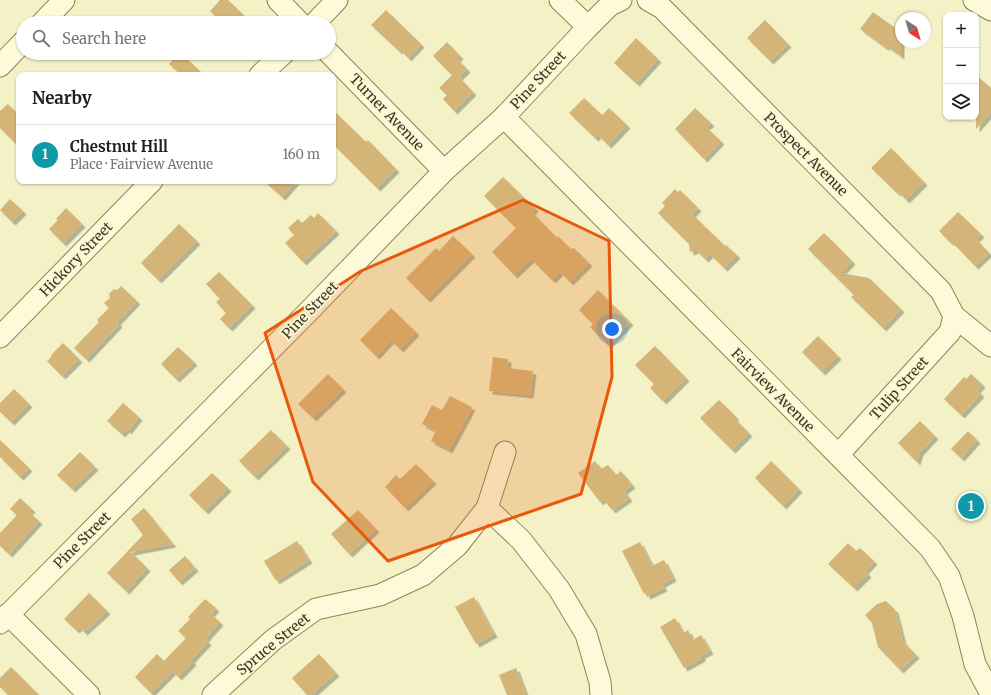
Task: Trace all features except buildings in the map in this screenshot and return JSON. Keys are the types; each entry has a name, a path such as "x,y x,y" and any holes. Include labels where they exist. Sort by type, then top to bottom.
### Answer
{"street":[{"path":"49,16 64,0"},
{"path":"278,0 293,16"},
{"path":"322,16 337,0"},
{"path":"560,0 588,27"},
{"name":"Pine Street","path":"4,618 310,310 444,171 504,117 610,5 621,0"},
{"name":"Prospect Avenue","path":"648,0 662,8 941,291 954,316"},
{"path":"974,0 991,10"},
{"path":"0,66 16,49"},
{"path":"263,72 276,60"},
{"name":"Turner Avenue","path":"336,60 444,171"},
{"name":"Fairview Avenue","path":"504,117 930,548 949,576 963,616 975,664 991,694"},
{"name":"Hickory Street","path":"0,337 149,184"},
{"path":"954,316 991,346"},
{"name":"Tulip Street","path":"838,455 950,332 954,316"},
{"name":"Spruce Street","path":"213,695 273,640 316,609 380,595 422,575 457,546 487,508 505,452"},
{"path":"487,508 521,540 559,589 586,634 600,682 601,695"},
{"path":"4,618 89,695"}],"highlighted area":[{"path":"523,200 609,241 612,377 581,494 388,561 313,482 265,333 361,271"}],"place":[{"name":"Chestnut Hill","path":"971,506"}]}
